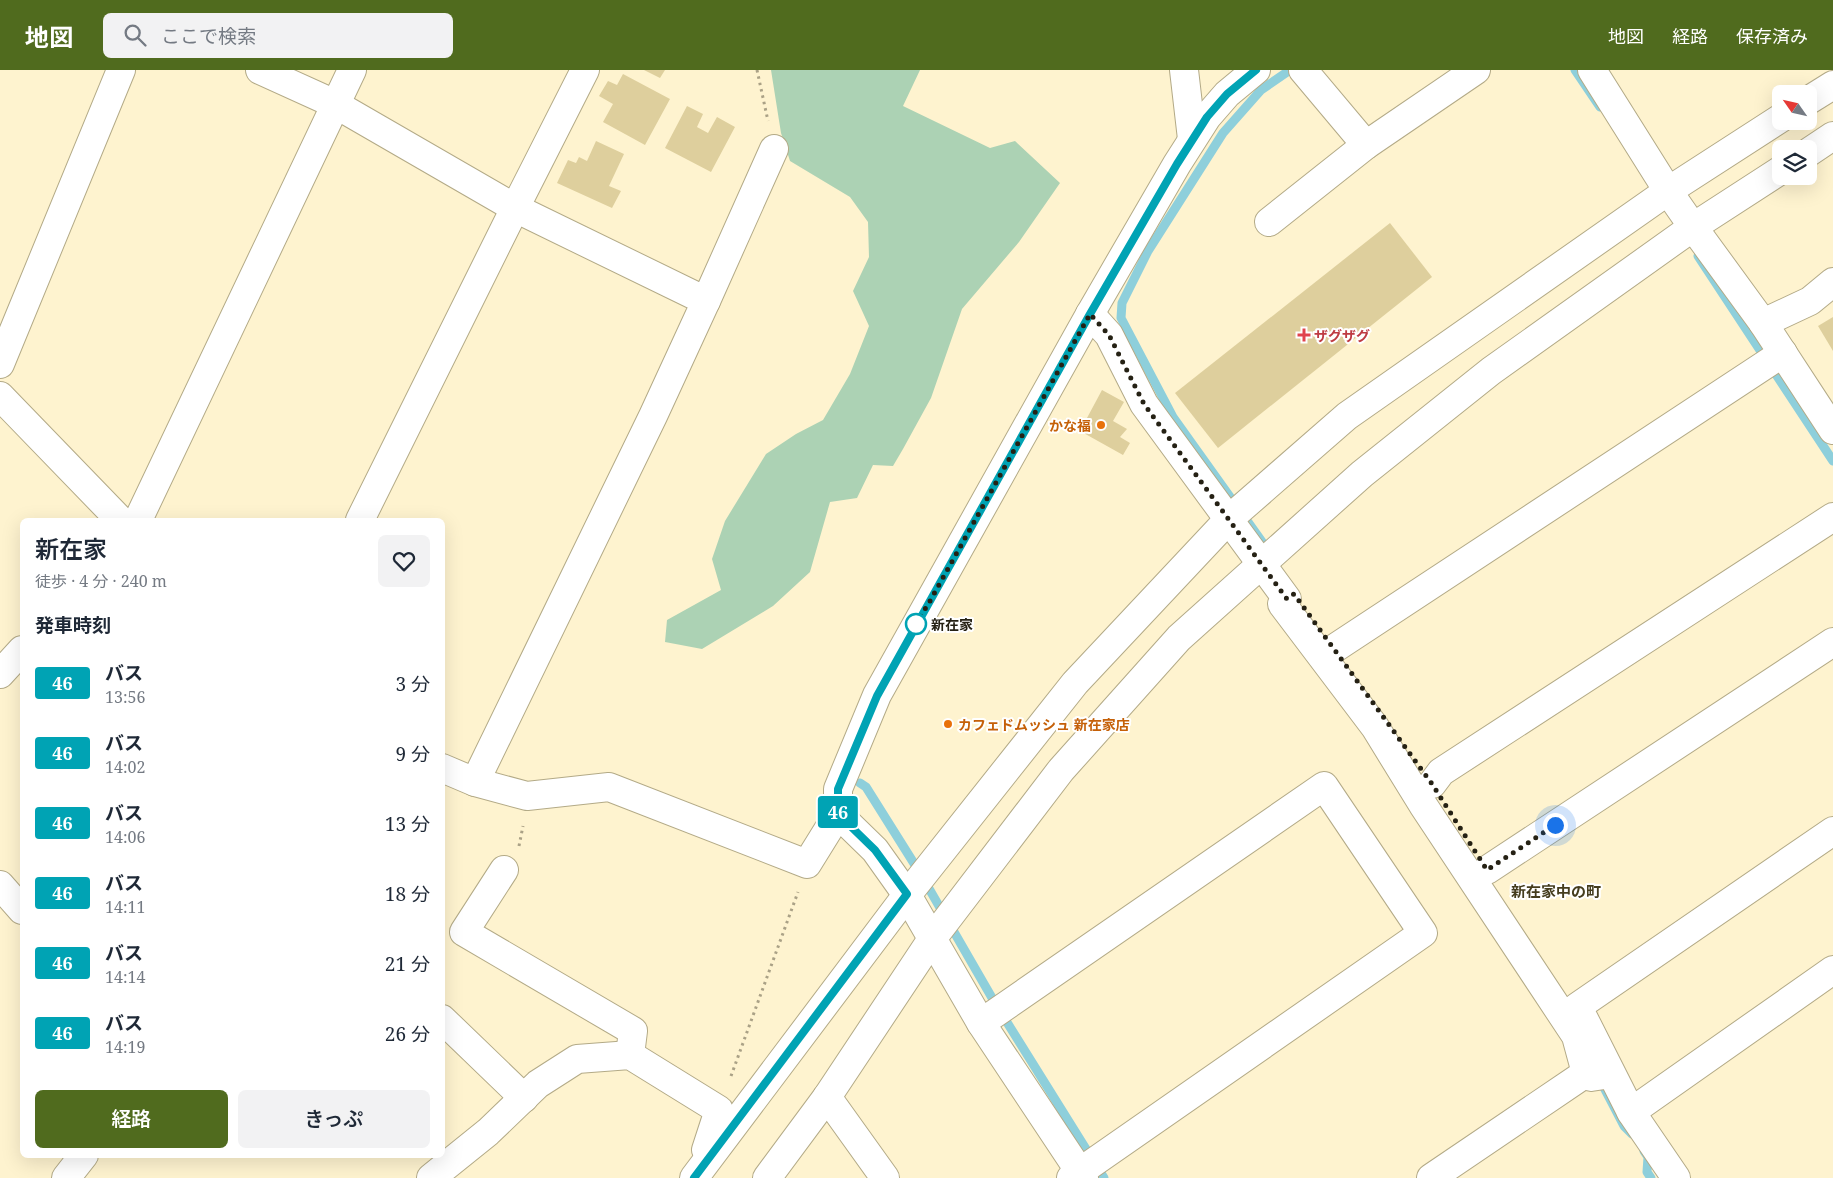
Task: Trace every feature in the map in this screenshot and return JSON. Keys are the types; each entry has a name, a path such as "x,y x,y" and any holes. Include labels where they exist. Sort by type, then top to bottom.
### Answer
{"street":[{"path":"0,364 121,70"},
{"path":"260,70 335,104 515,208 706,301"},
{"path":"139,518 352,70"},
{"path":"361,518 585,70"},
{"path":"1184,70 1192,139"},
{"path":"445,769 475,782 527,796 609,787 808,864 838,814 838,789 877,696 1090,314 1192,139 1207,117 1227,94 1256,70"},
{"path":"1303,70 1366,145"},
{"path":"1269,222 1366,145 1476,70"},
{"path":"1592,70 1692,227 1763,323 1833,430"},
{"path":"1818,94 1833,84"},
{"path":"696,1176 907,894 1075,683 1229,519 1347,416 1668,191 1772,124"},
{"path":"1817,147 1833,136"},
{"path":"475,782 648,425 774,148"},
{"path":"774,1175 932,939 1061,770 1179,638 1362,474 1491,371 1692,227 1772,176"},
{"path":"1763,323 1810,301 1833,282"},
{"path":"1090,314 1109,335 1144,404 1287,599"},
{"path":"1335,648 1783,353"},
{"path":"0,396 118,518"},
{"path":"1432,784 1441,772 1833,517"},
{"path":"1598,1075 1589,1026 1432,784 1294,594 1282,604 1375,727 1423,805 1576,1036 1598,1075 1631,1112 1676,1178"},
{"path":"1487,870 1833,642"},
{"path":"0,674 20,652"},
{"path":"838,814 875,850 907,894 981,1023 1085,1170 1423,933 1324,786 981,1023"},
{"path":"1577,1008 1833,831"},
{"path":"504,870 464,932 633,1031 630,1056"},
{"path":"1631,1112 1833,970"},
{"path":"445,1022 524,1098"},
{"path":"431,1178 488,1132 538,1084 577,1059 630,1056 720,1110 696,1176"},
{"path":"1431,1178 1598,1075"},
{"path":"827,1097 885,1178"},
{"path":"66,1178 82,1158"}],"path":[{"path":"757,70 774,148"},
{"path":"504,870 520,845 527,796"},
{"path":"720,1110 808,864"}],"green space":[{"path":"771,70 920,70 903,106 990,148 1015,141 1060,183 1019,242 962,309 931,398 893,466 873,465 857,498 830,502 810,572 773,606 702,649 665,642 667,620 721,590 712,559 725,521 766,454 796,434 823,420 850,374 869,326 853,291 869,257 868,222 850,197 790,161 781,133"}],"building":[{"path":"644,70 665,70 660,78"},
{"path":"623,74 670,99 645,145 603,122 613,104 599,96 608,81 617,85"},
{"path":"687,106 703,114 697,127 708,133 717,117 735,127 711,172 665,148"},
{"path":"596,141 624,154 609,186 621,191 612,208 557,183 568,160 576,163 579,157 587,161"},
{"name":"ザグザグ","path":"1390,223 1432,277 1218,448 1175,393"},
{"path":"1833,317 1833,351 1818,326"},
{"name":"かな福","path":"1102,390 1124,402 1113,421 1127,429 1120,437 1130,443 1123,455 1080,431"}],"waterway":[{"path":"1268,553 1263,543 1173,417 1121,318 1122,303 1148,251 1223,133 1261,90 1290,70"},
{"path":"1575,70 1600,107"},
{"path":"1698,256 1833,461"},
{"path":"860,783 866,787 920,873 995,1003 1104,1178"},
{"path":"1600,1080 1624,1126 1632,1134"},
{"path":"1644,1151 1648,1157 1647,1172 1651,1178"}],"bus line":[{"name":"46","path":"694,1178 907,894 875,850 838,814 838,789 877,696 1090,314 1177,164 1207,117 1227,94 1256,70"}],"place":[{"name":"ザグザグ","path":"1304,335"},
{"name":"かな福","path":"1101,425"},
{"name":"新在家","path":"916,624"},
{"name":"カフェドムッシュ 新在家店","path":"948,724"}],"district":[{"name":"新在家中の町","path":"1556,891"}],"route":[{"path":"916,624 1090,314 1109,335 1144,404 1287,599 1294,594 1335,648 1432,784 1487,870 1555,825"}]}
